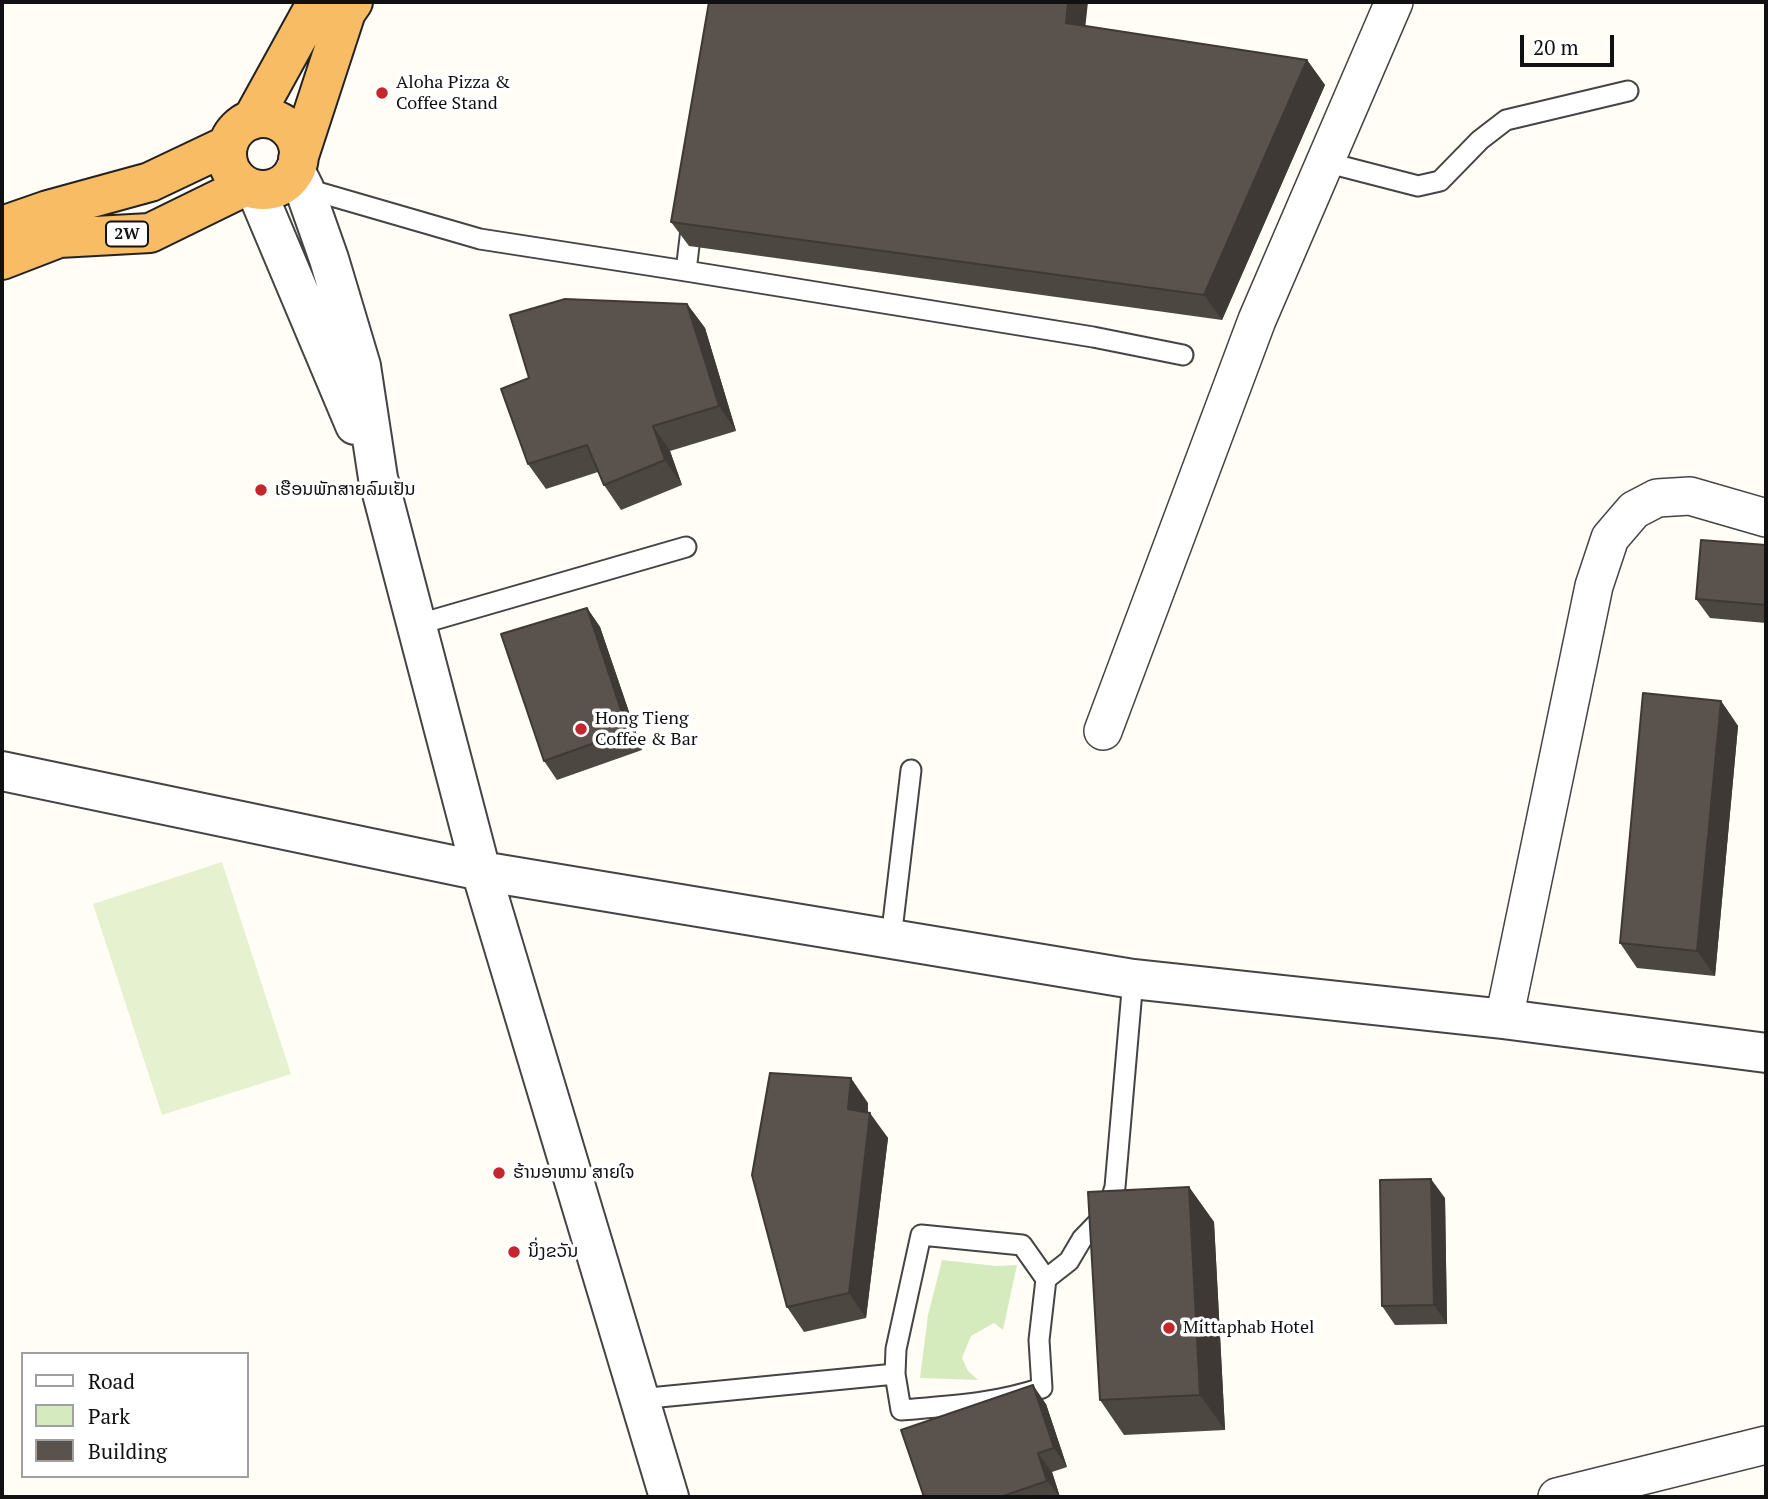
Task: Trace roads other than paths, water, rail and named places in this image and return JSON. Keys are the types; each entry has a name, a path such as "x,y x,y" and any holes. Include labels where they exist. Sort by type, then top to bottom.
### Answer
{"highway":[{"path":"251,188 237,180 229,170 226,158 240,132 337,4"},
{"path":"299,173 337,4"},
{"path":"2,226 48,210 149,182 264,118 277,121 294,137 298,148 299,173"},
{"name":"2W","path":"2,260 60,238 150,233 251,188 268,190 279,187 299,173"}],"street":[{"path":"1103,730 1257,320 1394,2"},
{"path":"299,173 329,259 361,366 378,478 481,871 669,1497"},
{"path":"251,188 378,478"},
{"path":"1504,1019 1594,586 1610,538 1634,510 1657,498 1690,496 1766,517"},
{"path":"2,771 481,871 1133,979 1504,1019 1766,1054"},
{"path":"1557,1497 1766,1445"}],"lane":[{"path":"1325,163 1418,186 1440,181 1480,140 1506,120 1628,91"},
{"path":"299,173 480,239 1093,337 1183,355"},
{"path":"686,271 693,206"},
{"path":"416,625 686,547"},
{"path":"891,939 911,770"},
{"path":"1046,1279 1069,1261 1082,1239 1107,1213 1112,1200 1133,979"},
{"path":"920,1235 1022,1245 1046,1279 1039,1340 1042,1388 1012,1397 967,1405 901,1410 895,1374 896,1349 920,1235"},
{"path":"639,1399 895,1374"}],"place":[{"name":"Aloha Pizza & Coffee Stand","path":"382,93"},
{"name":"ເຮືອນພັກສາຍລົມເຢັນ","path":"261,490"},
{"name":"Hong Tieng Coffee & Bar","path":"581,729"},
{"name":"ຮ້ານອາຫານ ສາຍໃຈ","path":"499,1173"},
{"name":"ນິ່ງຂວັນ","path":"514,1252"},
{"name":"Mittaphab Hotel","path":"1169,1328"}]}
